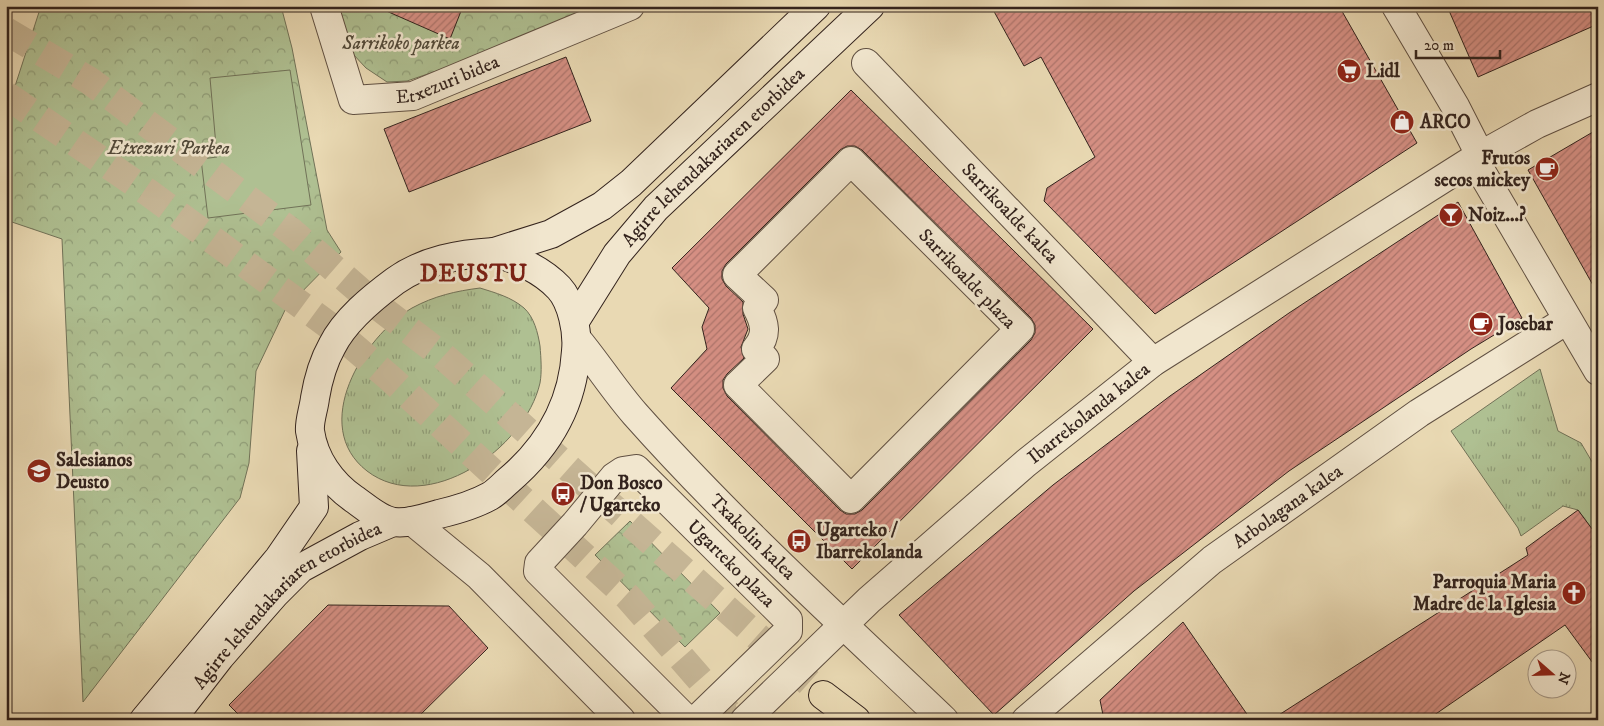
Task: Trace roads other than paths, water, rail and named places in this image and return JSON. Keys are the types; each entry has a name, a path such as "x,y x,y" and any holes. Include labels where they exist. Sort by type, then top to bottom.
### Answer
{"main road":[{"path":"846,720 823,695 856,720"}],"street":[{"name":"Etxezuri bidea","path":"324,6 353,100 413,96 630,6"},
{"name":"Agirre lehendakariaren etorbidea","path":"171,720 220,657 275,594 301,568 345,543 402,521 460,510 491,496 522,469 543,446 566,407 575,367 576,330 617,254 656,208 870,6"},
{"path":"1396,6 1455,106 1477,157 1567,320 1598,371"},
{"name":"Agirre lehendakariaren etorbidea","path":"494,252 551,234 602,206 631,183 806,9"},
{"name":"Sarrikoalde kalea","path":"866,63 1153,362"},
{"name":"Ibarrekolanda kalea","path":"745,720 816,653 842,625 1026,463 1153,362 1477,157 1537,124 1598,97"},
{"name":"Sarrikoalde plaza","path":"851,161 1020,328 852,499 738,385 765,359 756,349 764,336 765,328 757,308 764,300 738,275 851,161"},
{"name":"Txakolin kalea","path":"494,252 529,264 560,289 576,330 633,412 698,481 842,625 944,720"},
{"path":"494,252 457,255 421,267 396,280 352,318 332,345 318,380 310,430 317,456 329,477 348,495 378,516 402,521 479,576 622,720"},
{"name":"Arbolagana kalea","path":"1026,720 1212,560 1419,413 1567,320"},
{"name":"Agirre lehendakariaren etorbidea","path":"144,720 279,558 314,507 310,430"},
{"name":"Ugarteko plaza","path":"686,720 538,571 539,563 614,477 623,471 636,469 788,620 788,631 696,720"}],"tunnel":[{"path":"6,31 90,81 292,232 375,304 443,356 823,695"},
{"path":"6,95 149,193 327,324 391,379 628,597 720,702 733,720"},
{"path":"720,702 726,720"}],"place":[{"name":"Lidl","path":"1349,71"},
{"name":"ARCO","path":"1402,122"},
{"name":"Frutos secos mickey","path":"1547,169"},
{"name":"Noiz...?","path":"1451,215"},
{"name":"Josebar","path":"1481,324"},
{"name":"Salesianos Deusto","path":"39,471"},
{"name":"Don Bosco / Ugarteko","path":"563,494"},
{"name":"Ugarteko / Ibarrekolanda","path":"799,541"},
{"name":"Parroquia Maria Madre de la Iglesia","path":"1574,593"}],"district":[{"name":"DEUSTU","path":"474,274"}],"park label":[{"name":"Sarrikoko parkea","path":"401,43"},
{"name":"Etxezuri Parkea","path":"169,148"}]}
